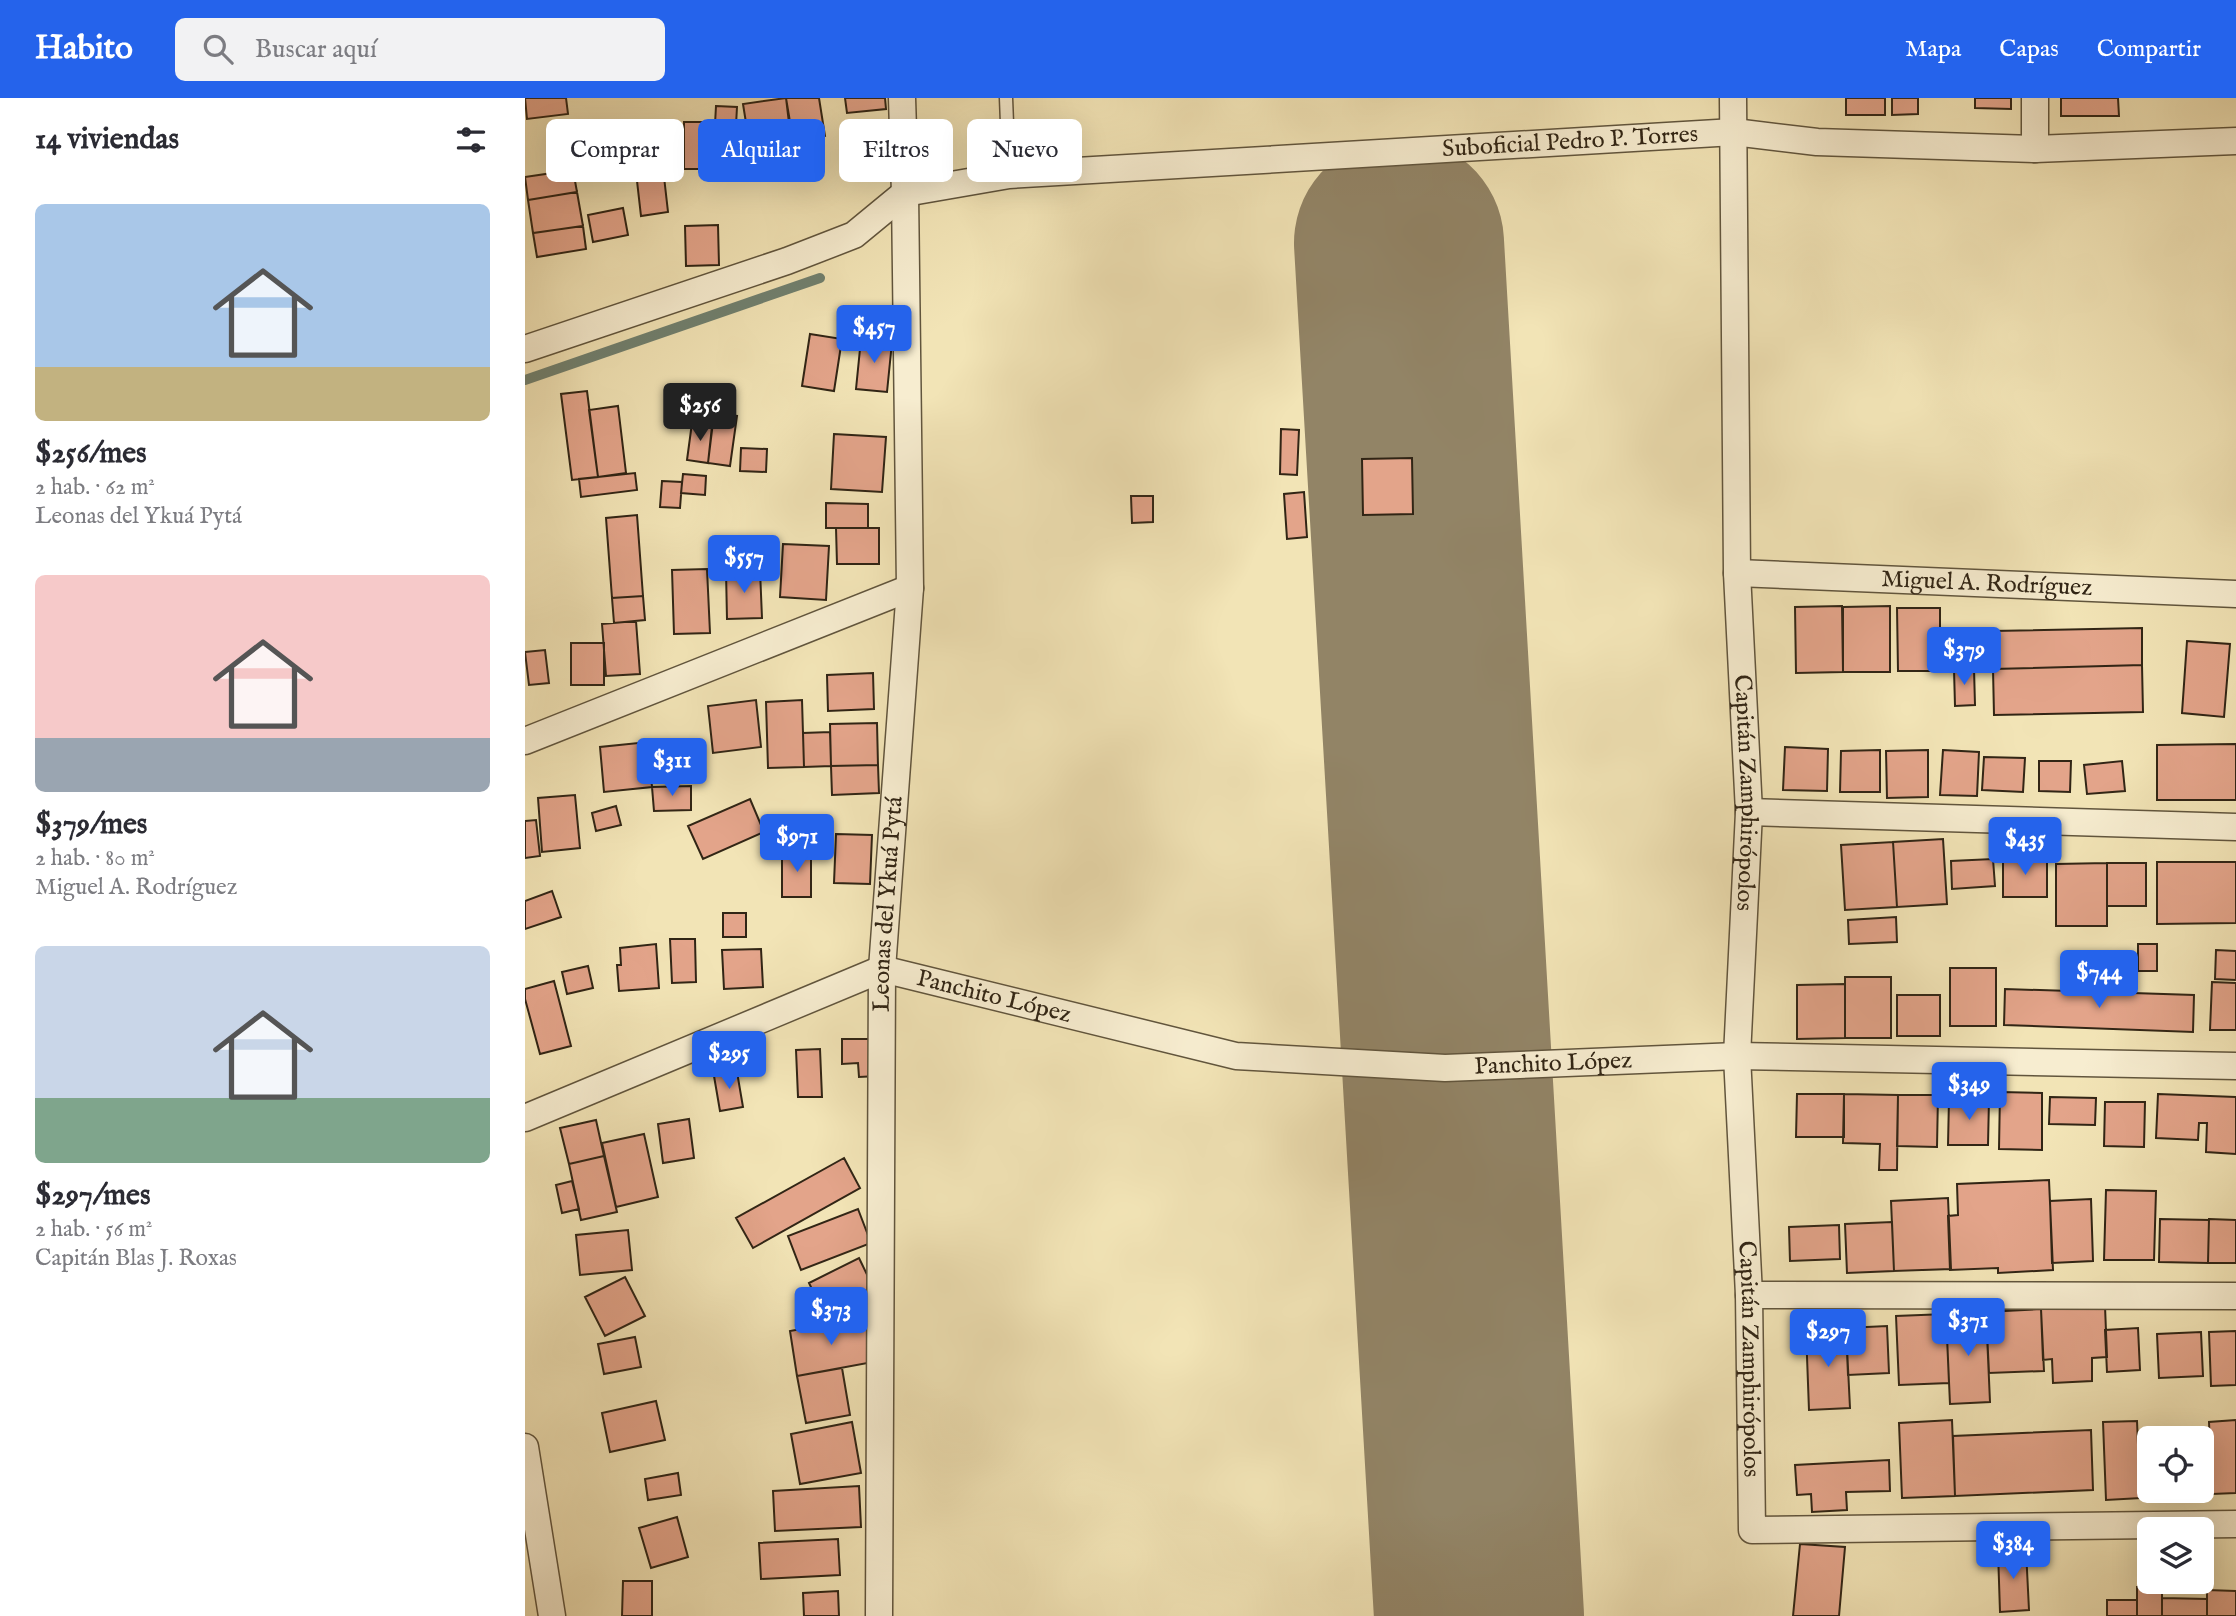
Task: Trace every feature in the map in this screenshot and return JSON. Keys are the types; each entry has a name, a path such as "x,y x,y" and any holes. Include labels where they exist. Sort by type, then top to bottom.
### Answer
{"street":[{"name":"Leonas del Ykuá Pytá","path":"879,1616 882,970 910,588 902,98"},
{"name":"Capitán Zamphirópolos","path":"1733,98 1737,573 1749,812 1737,1056 1749,1294 1752,1530 2236,1524"},
{"path":"2035,98 2035,149"},
{"name":"Suboficial Pedro P. Torres","path":"1082,171 1734,132 1817,142 2035,149 2236,141"},
{"name":"Suboficial Pedro P. Torres","path":"905,193 969,182"},
{"path":"525,349 787,261 853,235 905,193"},
{"name":"Miguel A. Rodríguez","path":"1737,573 2236,594"},
{"path":"525,741 910,588"},
{"path":"1749,812 2236,827"},
{"path":"525,1118 882,970"},
{"name":"Panchito López","path":"882,970 1236,1056 1445,1068 1737,1056 2236,1066"},
{"path":"1749,1294 2236,1296"},
{"path":"525,1447 552,1616"}],"lane":[{"path":"1006,98 1007,119"}],"building":[{"path":"525,98 566,98 568,114 527,119"},
{"path":"786,98 819,98 822,119 790,119"},
{"path":"786,98 789,119 745,119 743,104"},
{"path":"845,98 885,98 886,109 847,113"},
{"path":"1846,98 1885,98 1885,115 1846,115"},
{"path":"1892,98 1918,98 1918,114 1892,115"},
{"path":"1975,98 2011,98 2011,109 1975,108"},
{"path":"2061,98 2118,98 2119,116 2061,116"},
{"path":"716,106 737,107 736,119 715,119"},
{"path":"684,122 698,122 698,169 684,169"},
{"path":"546,174 546,182 575,182 577,192 528,200 525,177"},
{"path":"637,182 665,182 668,212 641,216"},
{"path":"577,192 583,226 533,233 528,200"},
{"path":"623,208 628,235 593,242 588,215"},
{"path":"718,225 719,265 686,266 685,226"},
{"path":"583,226 586,249 537,257 533,233"},
{"path":"810,334 842,339 834,391 802,386"},
{"path":"861,339 892,342 887,392 856,389"},
{"path":"587,391 598,477 572,480 561,394"},
{"path":"618,406 626,473 598,477 589,410"},
{"path":"714,414 737,416 730,466 708,463"},
{"path":"692,423 712,426 708,463 687,460"},
{"path":"1281,429 1299,430 1297,475 1280,474"},
{"path":"834,434 886,437 882,492 831,489"},
{"path":"741,448 767,449 766,472 740,471"},
{"path":"1412,458 1413,514 1363,515 1362,459"},
{"path":"635,473 637,490 581,497 579,479"},
{"path":"683,474 706,476 705,495 681,493"},
{"path":"662,481 682,482 680,508 660,507"},
{"path":"1304,492 1307,537 1287,539 1284,494"},
{"path":"1131,496 1153,496 1153,522 1132,523"},
{"path":"826,503 868,504 868,528 826,528"},
{"path":"637,515 643,596 612,598 606,518"},
{"path":"836,528 879,528 879,564 837,564"},
{"path":"783,544 829,546 826,600 780,597"},
{"path":"707,569 710,633 674,634 672,570"},
{"path":"760,570 762,618 727,619 726,571"},
{"path":"643,596 645,620 614,623 612,598"},
{"path":"1842,606 1843,672 1796,673 1795,607"},
{"path":"1890,606 1890,672 1843,672 1843,607"},
{"path":"1897,608 1940,608 1940,671 1898,671"},
{"path":"636,621 640,674 606,676 602,624"},
{"path":"2142,628 2142,665 1993,669 1992,631"},
{"path":"1992,631 1993,669 1954,669 1953,632"},
{"path":"2187,641 2230,644 2224,717 2182,713"},
{"path":"571,643 604,643 604,685 571,685"},
{"path":"545,650 549,683 529,685 525,652"},
{"path":"2142,665 2143,712 1994,715 1993,669"},
{"path":"1954,669 1974,669 1975,705 1955,706"},
{"path":"873,673 874,709 828,711 827,675"},
{"path":"756,700 761,747 713,753 708,706"},
{"path":"802,700 804,767 768,768 766,702"},
{"path":"877,723 878,765 831,766 830,724"},
{"path":"830,732 831,766 804,767 803,733"},
{"path":"648,742 652,787 604,792 600,747"},
{"path":"2236,744 2236,800 2157,800 2157,745"},
{"path":"1785,747 1828,749 1827,791 1783,790"},
{"path":"1880,750 1880,792 1840,792 1841,751"},
{"path":"1928,750 1928,797 1887,798 1886,751"},
{"path":"1943,750 1979,752 1977,796 1940,795"},
{"path":"1984,757 2025,758 2023,792 1982,790"},
{"path":"2039,761 2071,761 2070,792 2039,791"},
{"path":"2122,761 2125,791 2087,794 2084,765"},
{"path":"878,765 879,793 832,795 831,766"},
{"path":"691,786 691,810 654,811 652,787"},
{"path":"575,795 580,848 542,852 538,798"},
{"path":"750,799 764,832 703,859 688,826"},
{"path":"616,806 621,825 596,831 592,813"},
{"path":"536,820 540,856 525,858 525,821"},
{"path":"836,834 872,835 870,884 834,883"},
{"path":"1943,839 1947,904 1897,907 1893,842"},
{"path":"1893,842 1897,907 1845,910 1841,845"},
{"path":"811,850 811,897 782,897 782,851"},
{"path":"2047,856 2047,897 2003,897 2003,857"},
{"path":"1993,859 1995,886 1952,889 1951,861"},
{"path":"2157,862 2236,862 2236,923 2157,924"},
{"path":"2107,863 2146,863 2146,906 2107,906"},
{"path":"2107,863 2107,926 2056,926 2056,864"},
{"path":"552,891 561,917 525,929 525,901"},
{"path":"723,913 746,913 746,937 723,937"},
{"path":"1896,917 1897,942 1849,944 1848,920"},
{"path":"670,939 695,939 696,982 672,983"},
{"path":"656,944 659,988 619,991 617,965 621,965 620,948"},
{"path":"2138,944 2157,944 2157,971 2138,971"},
{"path":"761,949 763,987 724,989 722,950"},
{"path":"2216,950 2236,951 2236,980 2215,979"},
{"path":"588,966 593,988 567,994 562,972"},
{"path":"1950,968 1996,968 1996,1026 1950,1026"},
{"path":"1845,977 1891,977 1891,1038 1845,1038"},
{"path":"554,981 571,1046 540,1054 525,999 525,989"},
{"path":"2212,982 2236,983 2236,1030 2210,1030"},
{"path":"1845,984 1845,1038 1797,1039 1797,985"},
{"path":"2005,989 2194,995 2193,1032 2004,1025"},
{"path":"1897,995 1940,995 1940,1036 1897,1036"},
{"path":"842,1039 876,1039 878,1076 859,1077 858,1063 842,1064"},
{"path":"820,1049 822,1097 798,1097 796,1050"},
{"path":"737,1072 743,1107 720,1111 714,1076"},
{"path":"2000,1092 2042,1093 2042,1150 1999,1149"},
{"path":"1797,1094 1844,1094 1844,1137 1796,1137"},
{"path":"1844,1094 1898,1095 1897,1170 1879,1170 1880,1144 1843,1143"},
{"path":"2158,1094 2236,1097 2236,1154 2206,1152 2207,1123 2199,1123 2198,1140 2156,1138"},
{"path":"1898,1095 1938,1095 1937,1147 1897,1146"},
{"path":"2050,1097 2096,1098 2095,1125 2049,1124"},
{"path":"1949,1099 1989,1099 1988,1145 1948,1145"},
{"path":"2105,1102 2145,1102 2144,1147 2104,1146"},
{"path":"689,1119 694,1158 663,1163 658,1124"},
{"path":"596,1120 604,1156 569,1164 560,1128"},
{"path":"644,1134 658,1197 616,1207 602,1143"},
{"path":"604,1156 617,1212 581,1220 569,1164"},
{"path":"844,1158 860,1188 753,1248 736,1218"},
{"path":"2049,1180 2053,1270 1998,1273 1998,1268 1950,1270 1948,1216 1958,1215 1957,1184"},
{"path":"572,1181 579,1209 562,1213 556,1185"},
{"path":"2106,1190 2156,1191 2154,1260 2104,1260"},
{"path":"1948,1198 1951,1269 1894,1271 1891,1201"},
{"path":"2091,1199 2093,1261 2052,1263 2050,1201"},
{"path":"858,1209 871,1243 801,1270 788,1236"},
{"path":"2160,1219 2209,1220 2208,1263 2159,1262"},
{"path":"2209,1219 2236,1220 2236,1263 2208,1263"},
{"path":"1892,1222 1894,1271 1847,1273 1845,1224"},
{"path":"1839,1225 1840,1259 1790,1261 1789,1227"},
{"path":"628,1230 632,1270 580,1275 576,1235"},
{"path":"859,1258 873,1287 823,1312 809,1283"},
{"path":"625,1277 645,1316 605,1336 585,1297"},
{"path":"2105,1306 2107,1357 2092,1358 2092,1381 2053,1383 2052,1359 2043,1360 2041,1309"},
{"path":"2041,1309 2044,1371 1989,1373 1986,1312"},
{"path":"1986,1312 1990,1402 1950,1404 1946,1314"},
{"path":"1946,1314 1949,1383 1899,1385 1896,1316"},
{"path":"866,1317 873,1362 797,1376 790,1331"},
{"path":"1887,1326 1889,1373 1848,1375 1846,1328"},
{"path":"1846,1328 1850,1408 1809,1410 1806,1330"},
{"path":"2138,1328 2140,1370 2107,1372 2105,1330"},
{"path":"2236,1331 2236,1385 2211,1386 2209,1332"},
{"path":"2201,1332 2203,1376 2159,1378 2157,1334"},
{"path":"635,1337 641,1367 604,1374 598,1344"},
{"path":"842,1368 850,1415 806,1423 797,1376"},
{"path":"656,1401 665,1440 610,1452 602,1413"},
{"path":"1952,1420 1955,1496 1902,1498 1899,1423"},
{"path":"2236,1420 2236,1493 2214,1494 2214,1426 2209,1426 2209,1422"},
{"path":"2137,1421 2137,1498 2106,1500 2103,1422"},
{"path":"852,1422 861,1473 800,1484 791,1434"},
{"path":"2091,1430 2093,1490 1955,1496 1953,1436"},
{"path":"1889,1460 1890,1491 1846,1492 1847,1510 1812,1512 1811,1494 1797,1495 1795,1465"},
{"path":"678,1473 681,1495 648,1500 645,1479"},
{"path":"859,1486 861,1527 775,1531 773,1491"},
{"path":"677,1517 688,1557 651,1568 639,1528"},
{"path":"838,1539 840,1575 761,1579 759,1543"},
{"path":"1800,1544 1845,1547 1839,1616 1793,1616"},
{"path":"2026,1550 2029,1610 2000,1612 1998,1551"},
{"path":"623,1581 652,1581 652,1616 622,1616"},
{"path":"2214,1590 2236,1591 2236,1616 2207,1616 2207,1594 2214,1594"},
{"path":"838,1591 839,1616 804,1616 803,1593"},
{"path":"2137,1594 2162,1594 2162,1616 2137,1616"},
{"path":"2162,1598 2207,1599 2207,1616 2162,1616"},
{"path":"2107,1600 2137,1600 2137,1616 2107,1616"}],"waterway":[{"path":"525,380 820,278"}],"runway":[{"path":"1399,243 1479,1616"}]}
